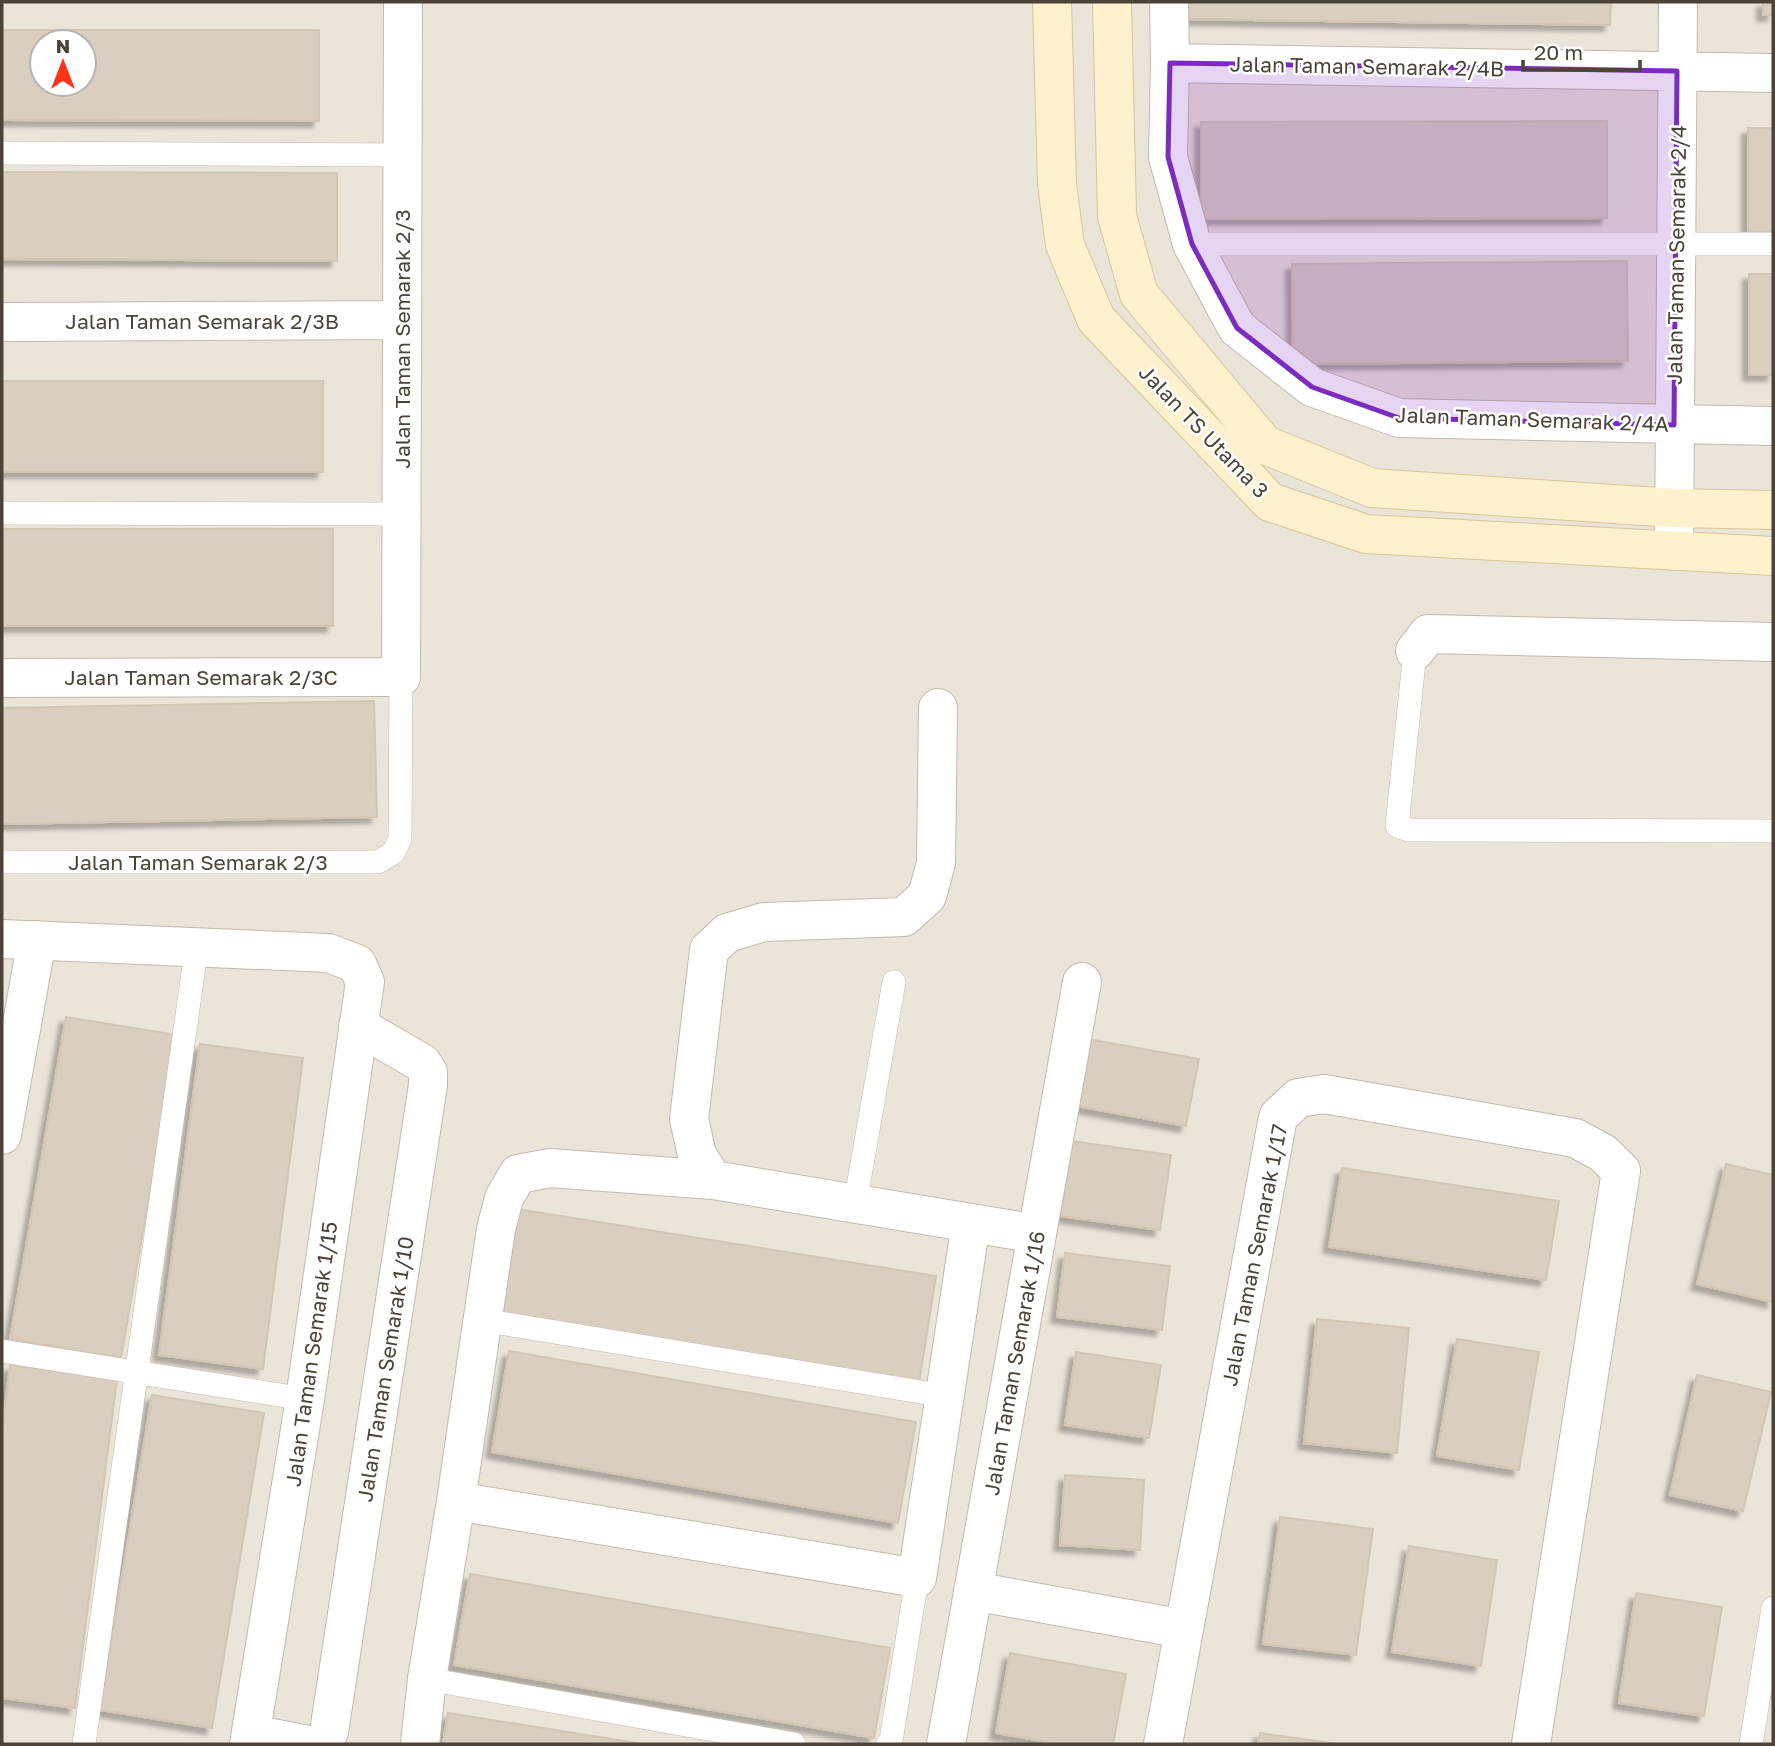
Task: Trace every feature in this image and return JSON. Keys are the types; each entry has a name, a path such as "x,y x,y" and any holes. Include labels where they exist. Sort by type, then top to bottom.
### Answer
{"street":[{"name":"Jalan Taman Semarak 2/3","path":"401,677 403,2"},
{"name":"Jalan TS Utama 3","path":"1052,2 1057,184 1065,245 1096,318 1270,502 1366,534 1773,555"},
{"name":"Jalan TS Utama 3","path":"1112,2 1117,216 1139,294 1265,445 1372,488 1674,508 1773,510"},
{"name":"Jalan Taman Semarak 2/4A","path":"1169,2 1168,157 1192,244 1237,328 1312,387 1399,418 1773,426"},
{"name":"Jalan Taman Semarak 2/4","path":"1674,551 1678,2"},
{"name":"Jalan Taman Semarak 2/4B","path":"1170,63 1773,73"},
{"name":"Jalan Taman Semarak 2/3B","path":"2,322 402,320"},
{"path":"1415,651 1428,634 1773,642"},
{"name":"Jalan Taman Semarak 2/3C","path":"2,678 401,677"},
{"path":"713,1180 697,1155 689,1119 709,950 727,933 764,922 904,917 927,896 936,863 938,708"},
{"path":"2,1135 19,939 197,946"},
{"name":"Jalan Taman Semarak 1/15","path":"197,946 330,953 358,964 365,982 305,1399 250,1739"},
{"name":"Jalan Taman Semarak 1/16","path":"946,1744 1082,982"},
{"name":"Jalan Taman Semarak 1/10","path":"320,1744 324,1743 329,1732 428,1085 428,1072 422,1063 358,1026"},
{"name":"Jalan Taman Semarak 1/17","path":"1163,1744 1278,1117 1298,1098 1324,1094 1575,1138 1603,1153 1621,1171 1531,1744"},
{"path":"419,1744 496,1229 504,1198 518,1174 550,1168 713,1180 1037,1234"},
{"path":"456,1501 917,1578 971,1223"},
{"path":"974,1591 1184,1629"},
{"path":"250,1739 303,1744"}],"lane":[{"path":"2,153 402,155"},
{"path":"1192,244 1773,244"},
{"path":"2,513 401,514"},
{"path":"1415,651 1397,826 1409,830 1773,831"},
{"name":"Jalan Taman Semarak 2/3","path":"2,862 378,862 393,853 400,839 401,677"},
{"path":"84,1744 197,946"},
{"path":"855,1204 894,982"},
{"path":"482,1320 945,1396"},
{"path":"2,1351 305,1399"},
{"path":"888,1744 891,1741 917,1578"},
{"path":"1751,1744 1769,1667 1773,1608"},
{"path":"427,1679 794,1744"}],"highlighted area":[{"path":"1170,63 1677,71 1674,425 1399,418 1312,387 1237,328 1192,244 1168,157"}],"shaded area":[{"path":"2,2 1773,2 1773,1744 2,1744"}],"building":[{"path":"1184,2 1611,2 1610,25 1184,19"},
{"path":"1763,2 1773,2 1773,15 1763,15"},
{"path":"2,30 28,30 28,98 98,98 98,30 319,30 319,121 2,120"},
{"path":"1607,121 1607,218 1201,219 1201,122"},
{"path":"1748,128 1773,128 1773,232 1748,232"},
{"path":"2,172 337,173 337,261 2,259"},
{"path":"1627,261 1628,361 1293,364 1292,264"},
{"path":"1749,274 1773,274 1773,375 1749,375"},
{"path":"2,381 323,381 323,472 2,472"},
{"path":"2,529 333,529 333,626 2,626"},
{"path":"374,701 377,817 2,824 2,708"},
{"path":"66,1017 177,1035 121,1358 10,1339"},
{"path":"1083,1038 1199,1059 1186,1126 1071,1105"},
{"path":"200,1044 303,1058 263,1369 159,1355"},
{"path":"1071,1141 1171,1155 1160,1230 1060,1216"},
{"path":"1726,1164 1773,1175 1773,1302 1697,1284"},
{"path":"1342,1168 1559,1201 1546,1280 1329,1247"},
{"path":"517,1209 936,1276 919,1383 499,1316"},
{"path":"1065,1253 1170,1266 1162,1330 1057,1317"},
{"path":"1317,1319 1409,1328 1397,1453 1304,1443"},
{"path":"1457,1339 1539,1352 1519,1470 1437,1456"},
{"path":"509,1351 916,1422 898,1523 492,1452"},
{"path":"1076,1352 1161,1365 1149,1438 1065,1425"},
{"path":"10,1365 117,1379 75,1708 2,1698 2,1433"},
{"path":"1697,1375 1771,1392 1743,1511 1670,1495"},
{"path":"152,1395 264,1413 212,1728 100,1710"},
{"path":"1065,1475 1144,1480 1140,1550 1060,1545"},
{"path":"1280,1517 1373,1529 1356,1655 1263,1644"},
{"path":"1409,1546 1497,1560 1481,1666 1392,1652"},
{"path":"470,1574 890,1648 874,1738 454,1665"},
{"path":"1636,1593 1722,1607 1704,1716 1619,1703"},
{"path":"1010,1653 1126,1674 1113,1744 1059,1744 996,1733"},
{"path":"448,1713 643,1744 443,1744"},
{"path":"1260,1733 1338,1744 1258,1744"}]}
